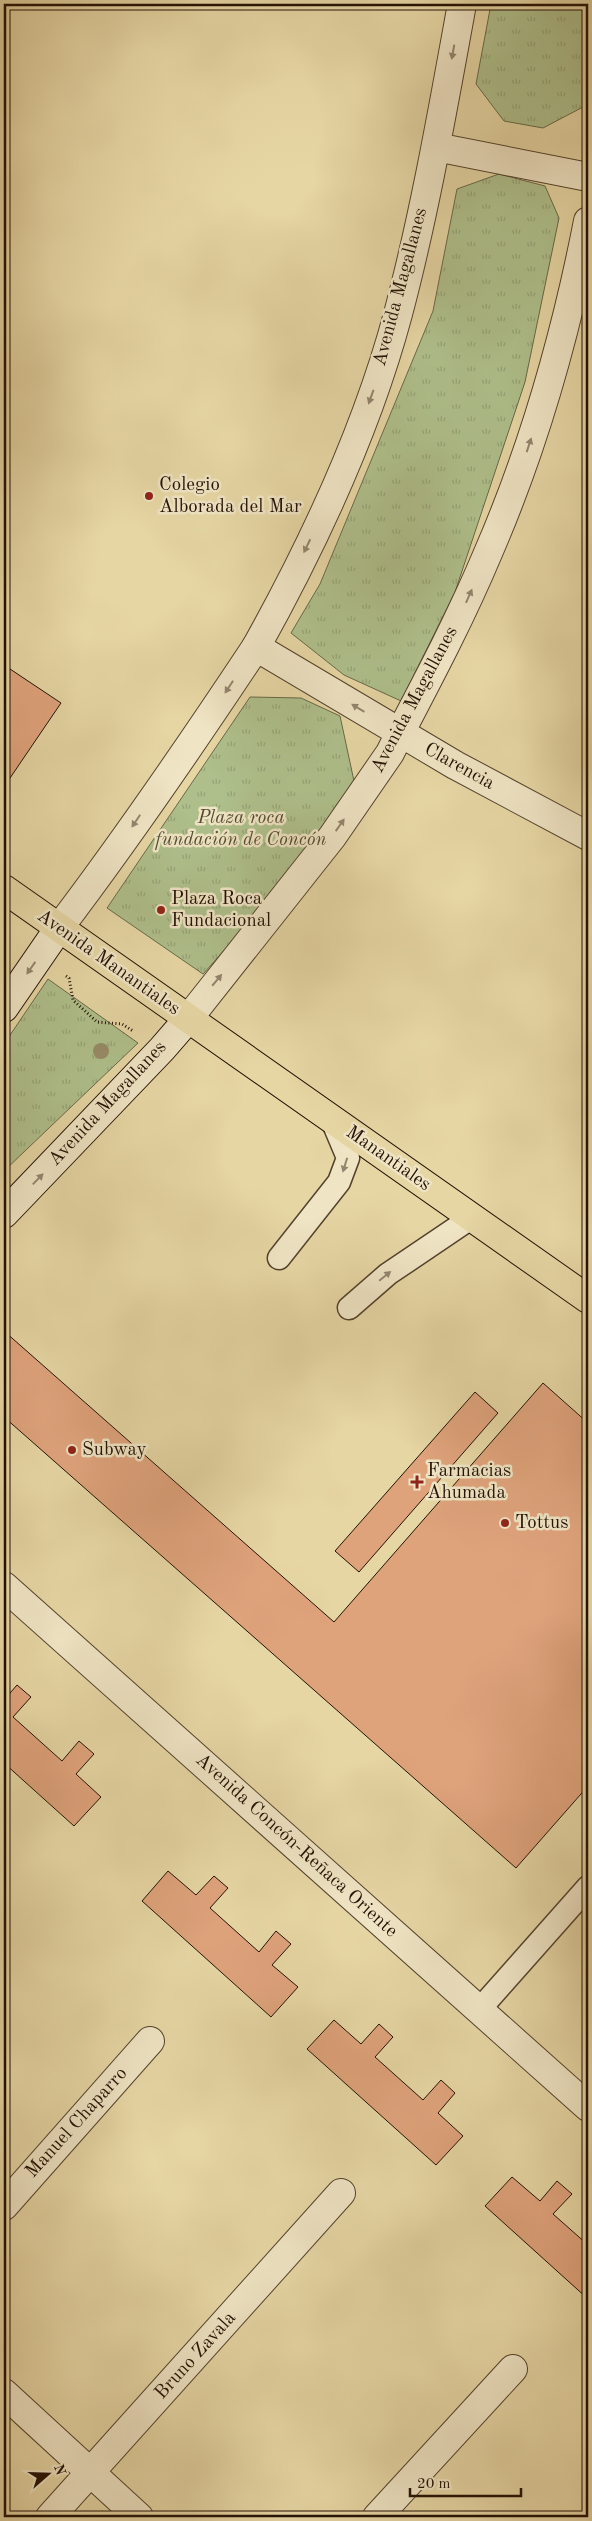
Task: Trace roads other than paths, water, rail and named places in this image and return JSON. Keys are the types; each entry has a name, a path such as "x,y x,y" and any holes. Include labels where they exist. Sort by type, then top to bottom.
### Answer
{"main road":[{"name":"Avenida Manantiales","path":"4,889 188,1019"},
{"name":"Manantiales","path":"188,1019 588,1300"}],"street":[{"name":"Avenida Magallanes","path":"4,1008 204,726 256,647 278,607 319,522 372,394 397,316 436,146 462,4"},
{"path":"436,146 588,178"},
{"name":"Avenida Magallanes","path":"4,1214 162,1049 188,1019 332,837 390,753 447,644 489,552 525,457 554,366 578,273 588,221"},
{"name":"Clarencia","path":"256,647 455,765 588,836"},
{"name":"Avenida Concón-Reñaca Oriente","path":"4,1586 588,2107"},
{"name":"Manuel Chaparro","path":"4,2206 150,2041"},
{"name":"Bruno Zavala","path":"50,2517 341,2193"},
{"path":"377,2517 512,2369"},
{"path":"4,2393 139,2517"}],"lane":[{"path":"279,1258 339,1182 348,1158 332,1120"},
{"path":"349,1308 388,1274 471,1218"},
{"path":"479,2010 588,1887"}],"place":[{"name":"Colegio Alborada del Mar","path":"149,496"},
{"name":"Plaza Roca Fundacional","path":"161,910"},
{"name":"Subway","path":"72,1450"},
{"name":"Farmacias Ahumada","path":"417,1482"},
{"name":"Tottus","path":"505,1523"}],"park label":[{"name":"Plaza roca fundación de Concón","path":"241,829"}]}
